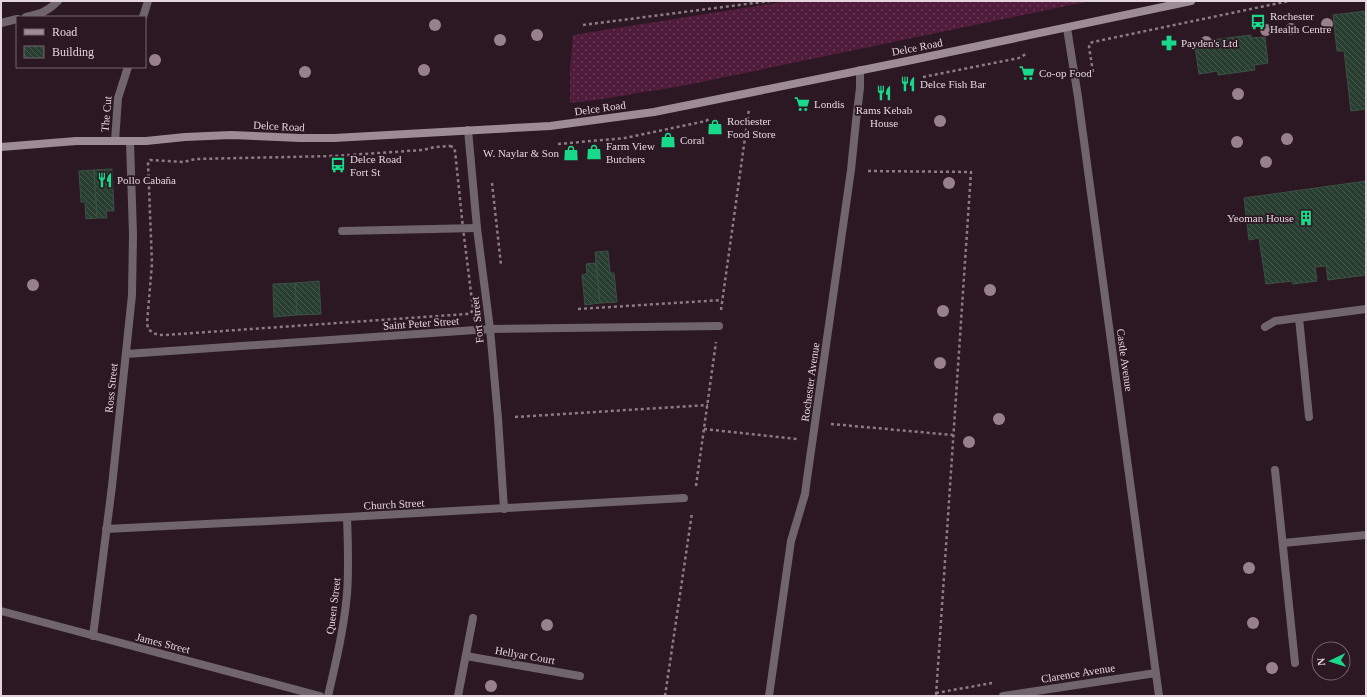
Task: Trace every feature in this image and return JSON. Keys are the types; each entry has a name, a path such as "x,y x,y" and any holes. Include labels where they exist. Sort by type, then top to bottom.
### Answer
{"street":[{"path":"30,16 50,10 58,1"},
{"path":"143,16 148,1"},
{"name":"Delce Road","path":"1,146 56,142 130,142 212,135 315,138 564,124 654,112 1067,28 1191,1"},
{"path":"1,23 16,19"},
{"name":"Castle Avenue","path":"1067,28 1078,97 1158,696"},
{"name":"The Cut","path":"115,141 118,98 128,68"},
{"name":"Rochester Avenue","path":"769,696 791,541 805,494 813,441 851,170 860,88 860,70"},
{"name":"Fort Street","path":"468,130 477,228 490,329 504,509"},
{"name":"Ross Street","path":"93,636 112,486 132,295 133,234 130,142"},
{"path":"342,231 477,228"},
{"path":"1265,327 1275,321 1366,309"},
{"path":"1299,318 1309,417"},
{"name":"Saint Peter Street","path":"126,354 490,329 719,326"},
{"path":"1275,470 1295,663"},
{"name":"Church Street","path":"106,529 504,509 684,498"},
{"name":"Queen Street","path":"328,696 341,637 347,594 347,517"},
{"path":"1283,543 1366,535"},
{"name":"James Street","path":"1,611 320,696"},
{"path":"458,696 473,618"},
{"name":"Hellyar Court","path":"466,656 580,676"},
{"name":"Clarence Avenue","path":"1003,696 1156,673"}],"path":[{"path":"584,25 770,1"},
{"path":"1093,76 1090,47 1092,42 1290,1"},
{"path":"916,78 1020,58 1030,50"},
{"path":"696,488 750,107 743,108"},
{"path":"552,144 625,138 706,121 713,115"},
{"path":"450,146 453,147 455,151 463,228 473,309 469,314 165,335 154,333 148,328 147,323 152,264 148,162 151,159 184,162 195,159 334,156 423,150 435,147 450,146"},
{"path":"851,170 971,172 936,695 996,683"},
{"path":"491,180 501,272"},
{"path":"574,310 722,300"},
{"path":"498,418 708,405"},
{"path":"815,422 953,435"},
{"path":"704,429 813,441"},
{"path":"796,439 797,432"},
{"path":"665,696 693,511"}],"shaded area":[{"path":"788,1 1090,1 687,85 570,103 570,71 573,35"}],"building":[{"path":"1366,11 1366,109 1351,111 1344,51 1337,51 1333,15"},
{"path":"1251,35 1251,38 1265,37 1268,63 1254,65 1255,70 1218,75 1218,71 1199,74 1195,47 1213,45 1212,40"},
{"path":"112,169 114,211 106,211 107,218 97,218 94,170"},
{"path":"94,170 97,218 86,219 85,202 81,202 79,171"},
{"name":"Yeoman House","path":"1366,181 1366,275 1328,280 1326,266 1315,267 1317,281 1293,284 1292,281 1266,284 1259,238 1249,240 1244,198"},
{"path":"608,251 610,273 614,273 617,302 600,303 595,252"},
{"path":"596,263 600,303 585,305 582,275 587,274 586,264"},
{"path":"319,281 321,314 297,315 295,283"},
{"path":"295,283 297,315 274,317 273,284"}],"place":[{"name":"Rochester Health Centre","path":"1258,22"},
{"name":"Payden's Ltd","path":"1169,43"},
{"name":"Co-op Food","path":"1027,73"},
{"name":"Delce Fish Bar","path":"908,84"},
{"name":"Rams Kebab House","path":"884,93"},
{"name":"Londis","path":"802,104"},
{"name":"Rochester Food Store","path":"715,127"},
{"name":"Coral","path":"668,140"},
{"name":"Farm View Butchers","path":"594,152"},
{"name":"W. Naylar & Son","path":"571,153"},
{"name":"Delce Road Fort St","path":"338,165"},
{"name":"Pollo Cabaña","path":"105,180"},
{"name":"Yeoman House","path":"1306,218"}]}
